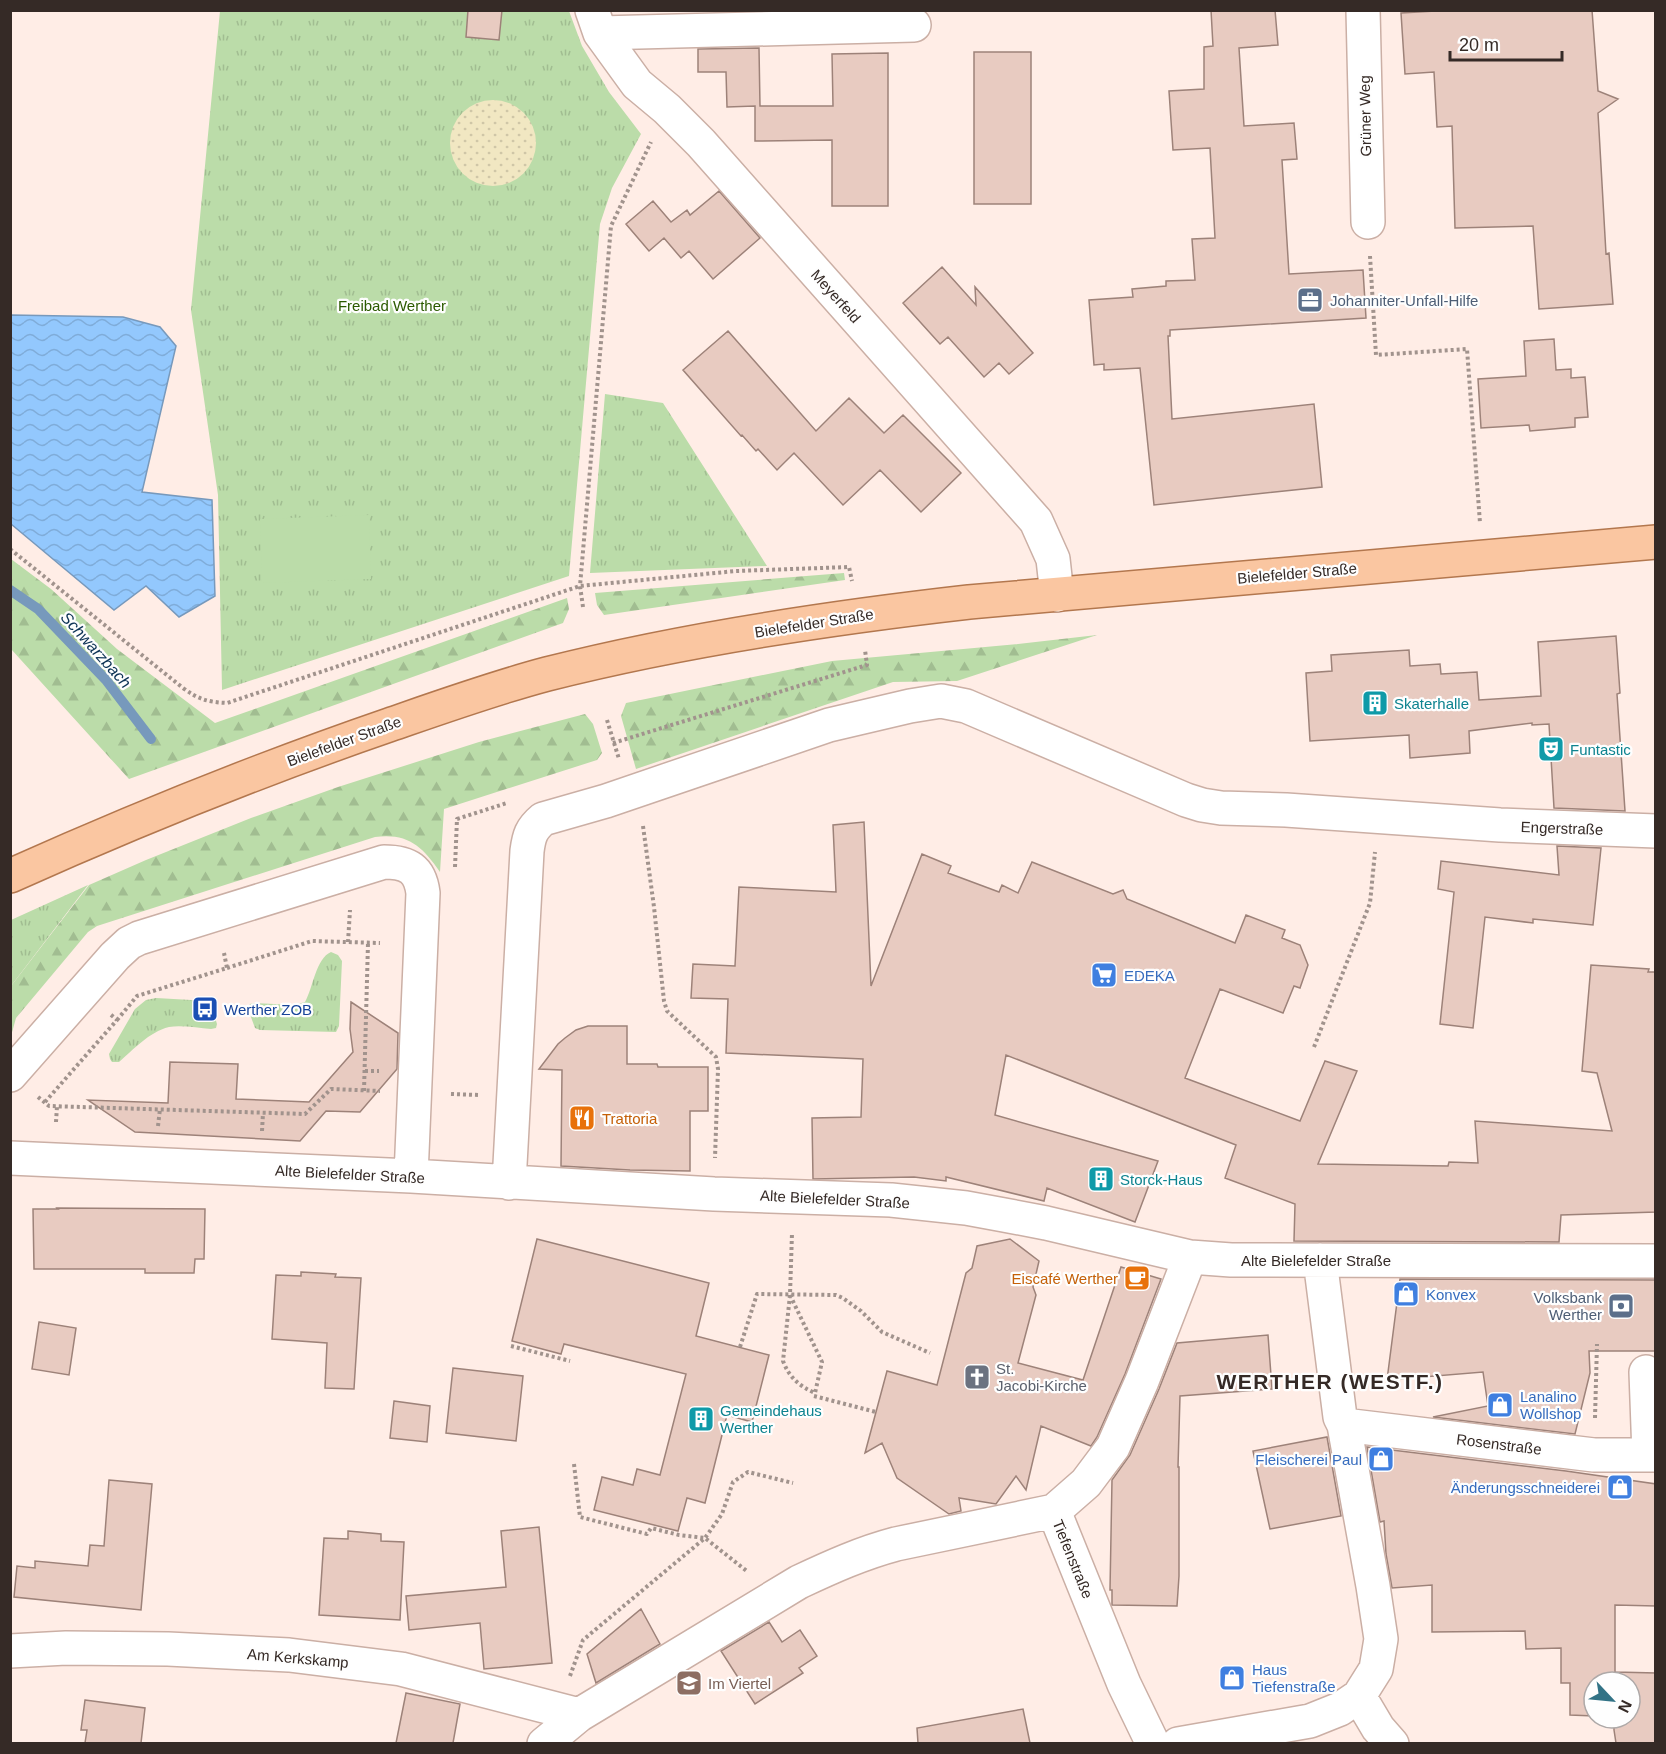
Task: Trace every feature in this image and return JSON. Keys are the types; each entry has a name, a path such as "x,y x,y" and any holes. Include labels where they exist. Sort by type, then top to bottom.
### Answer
{"main road":[{"name":"Bielefelder Straße","path":"10,876 107,832 335,743 456,702 546,675 629,655 861,615 1057,595 1656,542"}],"street":[{"name":"Grüner Weg","path":"1363,10 1368,222"},
{"path":"596,22 914,25"},
{"name":"Meyerfeld","path":"596,22 637,84 667,109 701,143 1036,521 1053,560 1057,595"},
{"name":"Engerstraße","path":"509,1183 526,851 529,837 535,826 543,819 632,793 829,725 881,712 941,701 966,706 1202,805 1468,824 1656,831"},
{"path":"10,1075 129,943 346,873 384,862 395,862 415,871 422,882 423,894 411,1176"},
{"name":"Alte Bielefelder Straße","path":"10,1158 411,1176 714,1194 891,1200 966,1208 1046,1222 1190,1257 1231,1260 1656,1261"},
{"name":"Tiefenstraße","path":"1153,1743 1124,1683 1054,1511 1086,1482 1113,1447 1142,1381 1190,1257"},
{"path":"1178,1743 1310,1721 1340,1710 1359,1696 1376,1669 1381,1639 1344,1425 1340,1417 1320,1260"},
{"path":"1646,1372 1652,1455"},
{"name":"Rosenstraße","path":"1344,1425 1594,1455 1652,1455"},
{"path":"544,1743 579,1715 799,1582 872,1550 1054,1511"},
{"name":"Am Kerkskamp","path":"10,1651 66,1648 168,1649 289,1655 401,1669 579,1715"},
{"path":"1359,1696 1378,1728 1392,1743"}],"path":[{"path":"583,607 580,586 611,226 667,109"},
{"path":"1368,222 1376,355 1467,349 1479,502"},
{"path":"10,549 183,688 195,697 211,703 227,703 580,586 736,571 849,567 861,615 867,665 613,743"},
{"path":"607,720 632,793 654,907 667,1011 716,1058 718,1069 714,1194"},
{"path":"454,867 457,819 512,801"},
{"path":"1314,1047 1370,903 1377,816"},
{"path":"348,942 350,908"},
{"path":"380,943 312,941 137,996 45,1102 49,1106 305,1114 331,1089 513,1096"},
{"path":"364,1090 368,943"},
{"path":"224,953 227,968"},
{"path":"105,1010 117,1020"},
{"path":"56,1122 57,1106"},
{"path":"158,1126 160,1109"},
{"path":"262,1131 263,1113"},
{"path":"790,1294 822,1362 814,1393 798,1384 787,1371 783,1361 790,1294 794,1196"},
{"path":"740,1347 757,1294 836,1295 861,1311 882,1332 930,1353"},
{"path":"1594,1455 1597,1344"},
{"path":"511,1346 570,1361"},
{"path":"814,1396 876,1412"},
{"path":"574,1464 580,1517 647,1534 651,1528 705,1538 777,1595"},
{"path":"579,1715 566,1688 583,1640 705,1538 722,1514 734,1482 748,1472 793,1482"}],"green space":[{"name":"Freibad Werther","path":"220,11 569,11 582,46 609,92 641,134 612,188 600,224 569,576 222,690 218,495 191,310"},
{"path":"605,394 663,403 767,566 590,573"},
{"path":"369,515 371,579 262,583 260,519"},
{"path":"11,559 51,589 117,649 215,723 567,598 569,609 563,623 129,779 11,649"},
{"path":"844,573 845,580 604,615 597,605 595,593"},
{"path":"1097,635 957,681 893,682 636,769 621,716 626,703 832,661"},
{"path":"585,714 593,724 602,753 597,760 444,809 440,872 427,855 413,843 397,837 375,837 97,926 88,932 16,1018 11,1036 11,986 89,885 251,818 338,787 479,742"},
{"path":"88,885 11,986 11,920"},
{"path":"331,952 338,955 342,961 339,1026 336,1032 255,1028 248,1009 250,1004 294,1005 305,1002 318,967 326,955"},
{"path":"156,998 209,1001 217,1024 216,1028 185,1026 162,1029 148,1037 119,1062 112,1062 109,1054 135,1009 146,1000"}],"sand":[{"path":"493,100 509,104 523,113 532,127 536,143 532,159 523,173 509,182 493,186 477,182 463,173 454,159 450,143 454,127 463,113 477,104"}],"water":[{"path":"11,315 123,317 160,327 176,346 142,492 212,500 215,596 179,617 146,586 114,610 11,524"}],"building":[{"path":"468,10 502,10 499,40 466,37"},
{"path":"1211,10 1275,10 1278,45 1239,48 1244,126 1294,123 1297,159 1282,160 1289,274 1363,270 1366,318 1170,330 1170,336 1168,336 1172,419 1314,404 1322,487 1154,505 1140,368 1104,370 1104,364 1094,365 1089,300 1133,297 1132,289 1166,286 1166,281 1195,280 1192,239 1215,238 1210,148 1173,150 1169,91 1204,89 1204,47 1213,46"},
{"path":"1453,10 1592,10 1598,91 1618,99 1598,113 1606,254 1609,253 1613,304 1539,309 1533,226 1455,228 1452,126 1437,127 1434,72 1405,74 1401,13"},
{"path":"759,48 760,106 833,106 832,54 888,53 888,206 832,206 832,140 755,141 755,106 727,107 726,72 698,72 698,49"},
{"path":"974,52 1031,52 1031,204 974,204"},
{"path":"719,191 760,238 713,279 689,251 681,258 664,238 649,251 626,224 653,201 671,222 687,210 690,215"},
{"path":"942,267 976,305 975,287 1033,353 1009,374 999,363 984,377 948,337 940,344 903,303"},
{"path":"728,331 816,431 849,398 884,433 903,415 961,473 921,512 880,470 843,505 794,453 777,470 758,449 756,451 741,436 683,370"},
{"path":"1554,339 1556,370 1571,369 1571,378 1585,377 1588,417 1575,418 1575,427 1530,431 1529,425 1481,428 1478,379 1526,376 1524,341"},
{"path":"1616,636 1620,693 1617,694 1625,811 1554,808 1549,724 1532,725 1532,723 1469,731 1470,753 1410,758 1409,735 1310,741 1306,673 1332,671 1331,655 1409,650 1410,666 1440,664 1441,674 1477,672 1479,700 1541,696 1538,642"},
{"path":"864,822 871,986 922,854 951,866 948,873 999,892 1002,885 1018,893 1032,862 1113,894 1123,890 1127,899 1235,943 1246,915 1285,930 1282,938 1300,945 1308,965 1300,988 1294,986 1283,1013 1220,989 1185,1078 1300,1121 1325,1061 1357,1071 1318,1164 1448,1166 1449,1162 1478,1163 1475,1121 1612,1131 1597,1073 1582,1071 1591,965 1649,969 1648,972 1656,972 1656,1212 1561,1215 1559,1242 1294,1241 1295,1204 1225,1178 1236,1145 1006,1055 995,1115 1158,1161 1135,1222 1047,1188 1044,1201 946,1177 946,1181 914,1177 813,1179 812,1118 861,1117 863,1059 726,1053 728,999 691,998 693,964 735,966 739,887 836,892 833,825"},
{"path":"1557,846 1601,848 1593,925 1533,919 1533,923 1485,917 1473,1028 1440,1024 1454,892 1438,889 1441,861 1559,875"},
{"path":"351,1002 398,1033 397,1069 360,1112 326,1111 300,1141 135,1132 88,1100 168,1103 170,1062 238,1064 236,1099 309,1102 353,1052 350,1029"},
{"path":"588,1026 627,1026 627,1064 657,1064 658,1067 708,1067 708,1111 690,1111 690,1171 561,1166 562,1070 539,1069 558,1044 576,1030"},
{"path":"33,1209 205,1209 204,1259 195,1259 194,1273 145,1273 145,1269 34,1269"},
{"path":"537,1239 709,1283 696,1336 769,1355 752,1422 727,1415 705,1503 687,1498 678,1531 594,1510 602,1477 633,1485 637,1469 660,1475 686,1374 564,1344 561,1354 512,1341"},
{"name":"St. Jacobi-Kirche","path":"1010,1239 1039,1261 1033,1287 1036,1295 1018,1363 1083,1380 1121,1267 1161,1279 1125,1374 1091,1446 1041,1426 1026,1490 1016,1476 996,1504 959,1498 961,1511 949,1514 897,1478 882,1443 865,1453 887,1371 937,1385 966,1273 972,1268 977,1246"},
{"path":"301,1272 361,1278 354,1389 325,1388 327,1343 272,1339 276,1275 301,1276"},
{"path":"1400,1279 1656,1280 1656,1351 1589,1351 1590,1373 1575,1434 1433,1417 1488,1406 1483,1372 1387,1380"},
{"path":"39,1322 76,1328 69,1375 32,1369"},
{"path":"1268,1335 1272,1389 1180,1396 1177,1606 1112,1605 1112,1590 1110,1590 1112,1480 1130,1455 1177,1343"},
{"path":"453,1368 523,1376 516,1441 446,1433"},
{"path":"394,1401 430,1406 427,1442 390,1438"},
{"path":"1327,1437 1341,1516 1270,1529 1253,1451"},
{"path":"1367,1447 1656,1484 1656,1606 1615,1605 1615,1670 1582,1670 1582,1716 1570,1715 1570,1683 1561,1683 1561,1648 1526,1649 1525,1631 1432,1632 1432,1585 1392,1588 1386,1554 1384,1521 1380,1522"},
{"path":"109,1480 152,1484 141,1610 14,1597 17,1566 35,1568 35,1561 88,1566 90,1545 104,1546"},
{"path":"539,1527 552,1663 484,1669 480,1623 409,1630 406,1596 506,1587 501,1531"},
{"path":"348,1531 381,1534 381,1541 404,1542 400,1620 319,1615 324,1538 348,1539"},
{"path":"641,1609 660,1644 596,1683 587,1654"},
{"path":"769,1622 782,1642 800,1630 817,1656 799,1668 803,1673 755,1704 721,1651"},
{"path":"1642,1673 1656,1673 1656,1743 1616,1743 1614,1730 1642,1730"},
{"path":"406,1693 460,1704 453,1743 396,1743"},
{"path":"85,1700 145,1708 141,1743 85,1743 87,1730 81,1730"},
{"path":"1023,1709 1030,1743 918,1743 917,1728"}],"waterway":[{"name":"Schwarzbach","path":"10,590 38,609 106,680 151,739"}],"place":[{"name":"Johanniter-Unfall-Hilfe","path":"1310,300"},
{"name":"Skaterhalle","path":"1375,703"},
{"name":"Funtastic","path":"1551,749"},
{"name":"EDEKA","path":"1104,975"},
{"name":"Werther ZOB","path":"205,1009"},
{"name":"Trattoria","path":"582,1118"},
{"name":"Storck-Haus","path":"1101,1179"},
{"name":"Eiscafé Werther","path":"1137,1278"},
{"name":"Konvex","path":"1406,1294"},
{"name":"Volksbank Werther","path":"1621,1306"},
{"name":"St. Jacobi-Kirche","path":"977,1377"},
{"name":"Lanalino Wollshop","path":"1500,1405"},
{"name":"Gemeindehaus Werther","path":"701,1419"},
{"name":"Fleischerei Paul","path":"1381,1459"},
{"name":"Änderungsschneiderei","path":"1620,1487"},
{"name":"Haus Tiefenstraße","path":"1232,1678"},
{"name":"Im Viertel","path":"689,1683"}],"district":[{"name":"WERTHER (WESTF.)","path":"1330,1381"}]}
